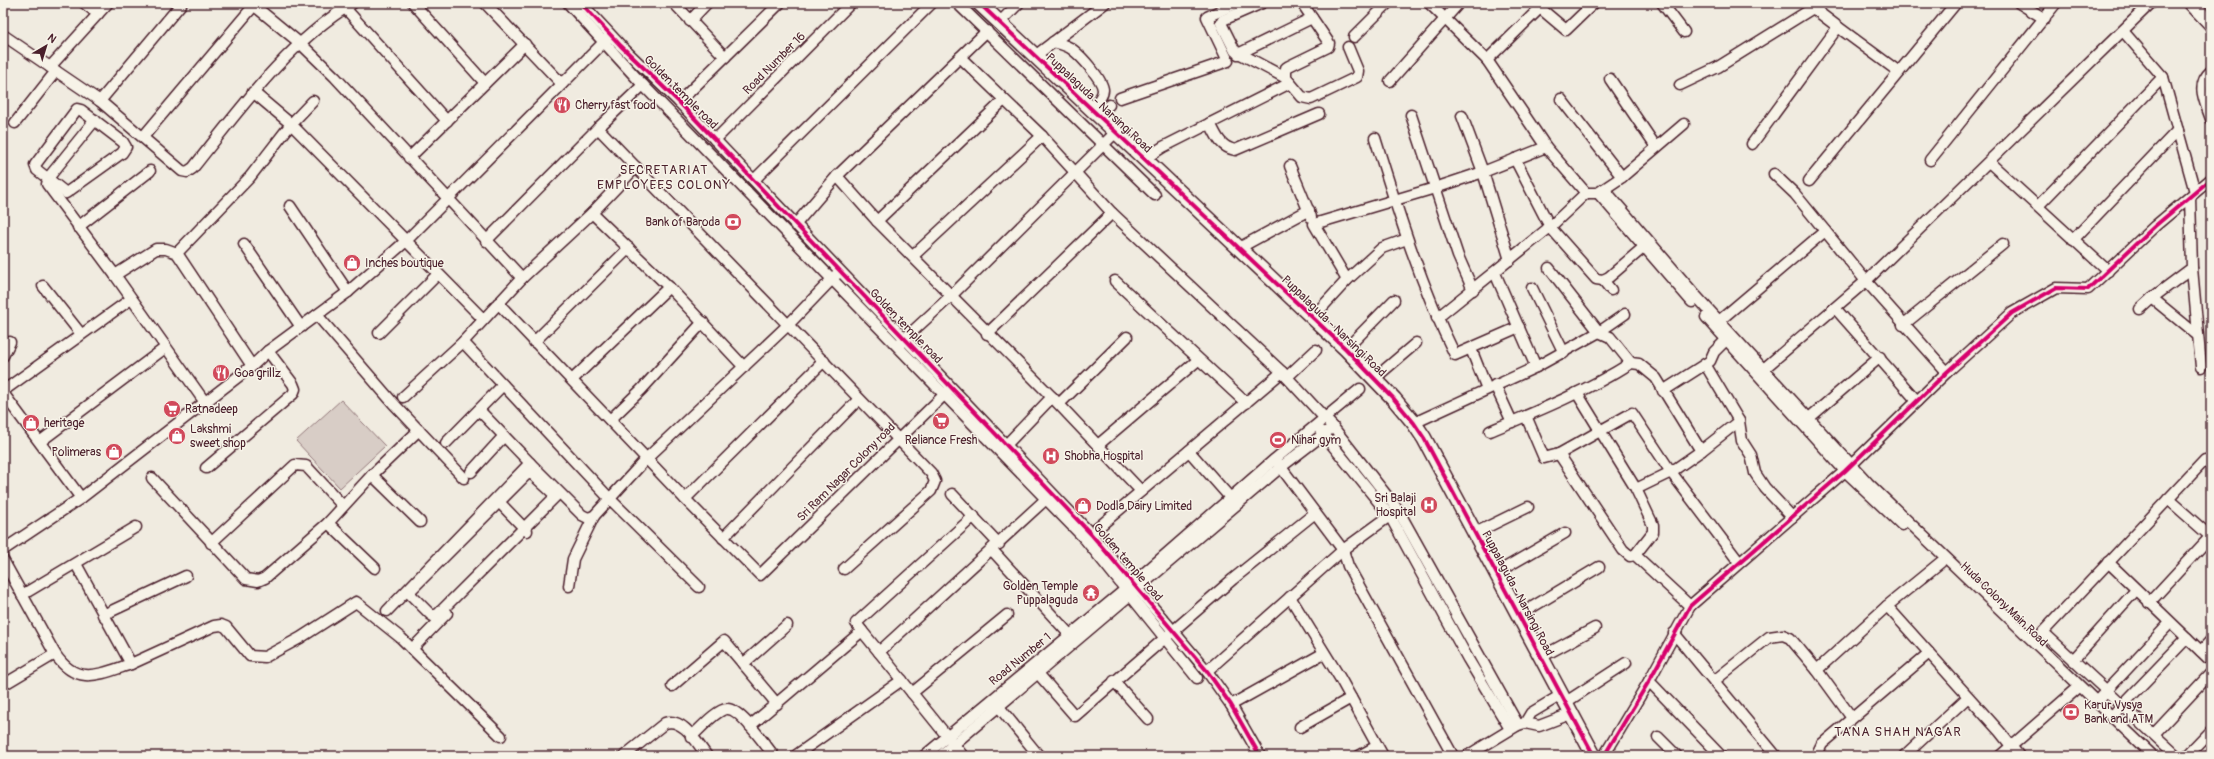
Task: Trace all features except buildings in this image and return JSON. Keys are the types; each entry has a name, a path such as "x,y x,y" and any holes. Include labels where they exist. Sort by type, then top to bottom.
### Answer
{"street":[{"path":"84,3 98,14"},
{"path":"15,122 53,69 108,3"},
{"path":"100,101 182,3"},
{"path":"413,3 485,83"},
{"path":"485,3 526,44 562,84"},
{"name":"Golden temple road","path":"568,3 679,102 839,272 905,338 952,388 986,431"},
{"name":"Golden temple road","path":"581,3 643,85 943,395 999,442 1088,536 1132,590 1165,638 1197,678"},
{"path":"674,3 725,57"},
{"path":"690,21 707,3"},
{"path":"679,102 780,3"},
{"name":"Road Number 16","path":"714,140 851,3"},
{"path":"754,180 932,3"},
{"path":"957,3 1155,195"},
{"name":"Puppalaguda - Narsingi Road","path":"979,3 1117,131 1144,159 1158,170 1346,349 1376,378 1414,423 1443,471 1594,756"},
{"path":"999,23 1019,3"},
{"path":"1035,56 1105,3"},
{"path":"1120,98 1228,61 1207,17 1237,3"},
{"path":"1262,3 1223,20 1221,23 1223,31 1238,54 1288,80 1302,97 1311,99 1355,79 1358,71 1348,47"},
{"path":"1288,80 1286,68 1328,47 1329,43 1302,3"},
{"path":"1354,37 1388,3"},
{"path":"1429,3 1446,18 1487,60 1546,146 1586,193"},
{"path":"1390,81 1459,3"},
{"path":"1487,60 1540,8 1566,30 1594,3"},
{"path":"1662,3 1684,32"},
{"path":"1680,85 1718,67 1823,3"},
{"path":"1809,181 1956,3"},
{"path":"2019,3 2045,19"},
{"path":"1930,160 2045,19 2056,3"},
{"path":"1761,372 1866,281 2151,3"},
{"path":"2191,3 2209,18"},
{"path":"143,137 254,4 301,44 335,77 522,278"},
{"path":"3,35 100,101 182,171 187,172 194,168 253,92 301,44 349,5 447,121"},
{"path":"1813,8 1899,72"},
{"path":"1238,54 1312,18"},
{"path":"1752,144 1838,27"},
{"path":"795,225 837,176 986,31"},
{"path":"2123,31 2163,77 2178,130 2192,195 2192,268 2196,334 2200,367"},
{"path":"3,550 81,498 204,401 252,366 268,351 348,292 406,241 608,38"},
{"path":"1053,42 1064,44 1073,50 1093,72 1102,86 1102,94 1095,111"},
{"path":"409,158 526,44"},
{"path":"960,57 1042,136 1112,213 1285,374 1333,427 1394,513 1468,659 1518,726"},
{"path":"2211,71 2205,76 2202,90 2211,119"},
{"path":"2038,206 2163,77"},
{"path":"1610,79 1656,147"},
{"path":"1144,159 1288,80"},
{"path":"486,240 643,85"},
{"path":"253,92 291,124 406,241 437,275 483,320"},
{"path":"1561,99 1622,177"},
{"path":"877,221 1004,100"},
{"path":"177,252 250,177 291,124 313,101"},
{"path":"1095,111 1109,105"},
{"path":"81,110 95,120 123,142 125,150 68,192 63,192 37,170 36,162 75,111 81,110"},
{"path":"1210,123 1218,140 1228,149 1235,150 1319,114"},
{"path":"1411,116 1458,256 1473,290"},
{"path":"1462,116 1483,172 1510,260"},
{"path":"95,120 48,179 47,184 115,275 165,348 204,401"},
{"path":"1437,318 1495,273 1550,227 1586,193 1601,191 1622,177 1684,124"},
{"path":"598,128 931,473 935,481 934,486 850,566 844,569"},
{"path":"2073,240 2178,130"},
{"path":"897,347 951,296 1117,131"},
{"path":"913,256 1042,136"},
{"path":"1375,138 1407,239 1437,318 1455,356 1519,328"},
{"path":"1314,224 1394,199 1436,188 1483,172 1546,146"},
{"path":"1515,159 1550,227 1596,279 1603,280 1609,278 1644,247"},
{"path":"1989,162 2108,271"},
{"path":"1290,166 1314,224 1347,280"},
{"path":"403,397 463,342 522,278 592,213 636,168"},
{"path":"78,227 150,171"},
{"path":"1774,174 1795,194 1903,325 1947,372"},
{"path":"837,176 877,221 913,256 987,334 1055,401 1141,491"},
{"path":"1604,756 1649,682 1674,633 1690,606 1848,468 1947,372 2012,313 2056,288 2088,290 2211,179"},
{"path":"1601,191 1644,247 1729,337 1848,468 2077,689 2096,702 2153,756"},
{"path":"1601,191 1719,321 1729,337"},
{"path":"290,206 348,292"},
{"path":"1239,248 1309,210"},
{"path":"592,213 670,287 744,367"},
{"path":"987,334 1112,213"},
{"path":"1719,321 1825,231"},
{"path":"1312,318 1347,280 1382,248 1407,239"},
{"path":"244,244 301,327"},
{"path":"1903,325 2003,244"},
{"path":"534,342 629,248"},
{"path":"115,275 156,249 166,249 177,252 252,366"},
{"path":"1549,268 1599,332 1610,337 1631,363"},
{"path":"2140,309 2152,298 2192,268"},
{"path":"569,586 573,559 594,516 646,459 788,325 839,272"},
{"path":"1495,273 1536,367"},
{"path":"379,333 437,275"},
{"path":"1603,280 1612,290"},
{"path":"1115,281 1198,360 1246,403"},
{"path":"43,286 81,334"},
{"path":"572,380 670,287"},
{"path":"1532,288 1564,353"},
{"path":"81,498 41,441 3,392 131,298"},
{"path":"2152,298 2196,334"},
{"path":"1346,349 1394,300"},
{"path":"498,303 646,459 724,538 859,399"},
{"path":"1835,308 1880,357 1917,401"},
{"path":"1414,423 1564,353 1625,314"},
{"path":"317,315 419,430 467,475 504,436"},
{"path":"610,420 703,322"},
{"path":"999,442 1055,401 1127,337"},
{"path":"1663,391 1710,361 1714,352 1729,337"},
{"path":"3,356 10,342"},
{"path":"463,342 610,499 699,587"},
{"path":"1376,378 1416,343"},
{"path":"41,441 165,348"},
{"path":"1471,349 1512,422"},
{"path":"1088,536 1246,403 1316,350"},
{"path":"206,468 293,394 295,389 293,384 268,351"},
{"path":"1808,419 1880,357"},
{"path":"1098,445 1198,360"},
{"path":"685,499 824,361"},
{"path":"1490,431 1577,393 1610,377 1631,363 1639,364 1649,371 1701,451"},
{"path":"1704,364 1739,421 1742,441 1751,455 1756,473 1765,488 1792,516"},
{"path":"1761,372 1808,419 1848,468"},
{"path":"446,443 503,385"},
{"name":"Sri Ram Nagar Colony road","path":"724,538 760,575 898,438 952,388"},
{"path":"1132,590 1278,463 1316,425 1360,389"},
{"path":"1559,454 1623,550 1630,556 1635,555 1654,532 1653,525 1636,489 1577,393"},
{"path":"479,410 530,463 559,496"},
{"path":"1526,416 1544,458 1559,454 1599,430 1632,413 1671,472 1739,562"},
{"path":"1636,489 1671,472 1739,421"},
{"path":"1316,425 1394,513"},
{"path":"1278,463 1333,427"},
{"path":"152,478 246,579 258,581 265,578 328,523 372,475 419,430"},
{"name":"Golden temple road","path":"999,442 1046,499 1088,536"},
{"path":"1189,451 1233,502"},
{"path":"2177,756 2043,632 2205,460 2211,462"},
{"path":"387,611 530,463"},
{"path":"1278,463 1343,550 1348,566 1453,756"},
{"path":"211,543 295,464 306,466 343,506"},
{"name":"Huda Colony Main Road","path":"1848,468 1941,562 2077,689 2145,756"},
{"path":"494,561 436,615 430,614 410,595 411,590 526,475 531,473 582,515 588,518 594,516"},
{"path":"372,475 420,522"},
{"path":"952,494 974,516 995,547 1070,635"},
{"path":"412,649 494,561 559,496"},
{"path":"879,652 1046,499"},
{"path":"2149,603 2211,536 2168,499"},
{"path":"499,502 526,529"},
{"path":"1475,533 1528,507"},
{"path":"1035,670 1075,716 1233,579 1315,513"},
{"path":"1207,671 1343,550 1394,513"},
{"path":"962,756 856,623 974,516"},
{"path":"328,523 375,568"},
{"path":"22,595 136,527"},
{"path":"1496,573 1565,533"},
{"path":"1635,555 1690,606"},
{"path":"3,560 55,654 69,670 84,676 96,675 131,664 214,626 221,625 226,627 250,656 265,657 300,638 356,602 412,649 500,736"},
{"path":"1817,670 1887,606 1941,562"},
{"path":"2108,562 2211,662"},
{"path":"76,564 131,664"},
{"path":"1518,614 1599,567"},
{"path":"103,615 186,576"},
{"name":"Golden temple road","path":"1132,590 1173,631 1207,671 1231,705 1260,756"},
{"name":"Road Number 1","path":"1035,670 1070,635 1132,590"},
{"name":"Road Number 1","path":"924,756 946,736 996,702 1132,590"},
{"path":"2072,660 2136,590"},
{"path":"1290,597 1351,698 1383,756"},
{"path":"1887,606 2000,732 2010,747 2019,756"},
{"path":"912,693 1007,615"},
{"path":"2096,702 2170,623"},
{"path":"743,664 788,625"},
{"path":"1541,657 1595,628"},
{"path":"750,726 862,631"},
{"path":"1674,633 1776,756"},
{"path":"1714,681 1769,637 1783,635 1790,638 1817,670 1852,718"},
{"path":"2111,717 2187,638"},
{"path":"2200,652 2211,640"},
{"path":"672,686 723,641 777,704"},
{"path":"1231,705 1324,653"},
{"path":"1820,756 1818,752 1822,744 1929,653"},
{"path":"3,685 55,654"},
{"path":"1518,726 1539,726 1567,703 1626,663"},
{"path":"2154,734 2211,673"},
{"path":"795,756 902,680"},
{"path":"1114,681 1148,719"},
{"path":"1649,682 1721,756"},
{"path":"2000,756 2077,689"},
{"path":"1904,756 1968,697"},
{"path":"1300,727 1351,698"},
{"path":"996,702 1039,756"},
{"name":"Road Number 1","path":"940,756 996,702"},
{"path":"1467,756 1518,726 1531,713 1567,703"},
{"path":"691,737 718,713 727,708 733,710 750,726 774,756"},
{"path":"624,756 665,723 671,721 681,724 707,756"},
{"path":"2187,756 2211,731"},
{"path":"1658,737 1677,756"},
{"path":"1359,756 1377,746"}],"shaded area":[{"path":"341,400 385,446 340,488 296,441"}],"cycle path":[{"path":"581,3 621,46 679,102 1091,534 1207,671 1231,705 1260,756"},
{"path":"979,3 1346,349 1394,399 1414,423 1424,438 1594,756"},
{"path":"1604,756 1649,681 1690,606 1845,471 1947,372 2012,313 2056,288 2088,289 2155,226 2211,179"}],"place":[{"name":"Cherry fast food","path":"562,105"},
{"name":"Bank of Baroda","path":"733,222"},
{"name":"Inches boutique","path":"352,263"},
{"name":"Goa grillz","path":"221,373"},
{"name":"Ratnadeep","path":"172,409"},
{"name":"Reliance Fresh","path":"941,421"},
{"name":"heritage","path":"31,423"},
{"name":"Lakshmi sweet shop","path":"177,436"},
{"name":"Nihar gym","path":"1278,440"},
{"name":"Polimeras","path":"114,452"},
{"name":"Shobha Hospital","path":"1051,456"},
{"name":"Sri Balaji Hospital","path":"1429,505"},
{"name":"Dodla Dairy Limited","path":"1083,506"},
{"name":"Golden Temple Puppalaguda","path":"1091,593"},
{"name":"Karur Vysya Bank and ATM","path":"2071,712"}],"district":[{"name":"SECRETARIAT EMPLOYEES COLONY","path":"664,176"},
{"name":"TANA SHAH NAGAR","path":"1898,731"}]}
